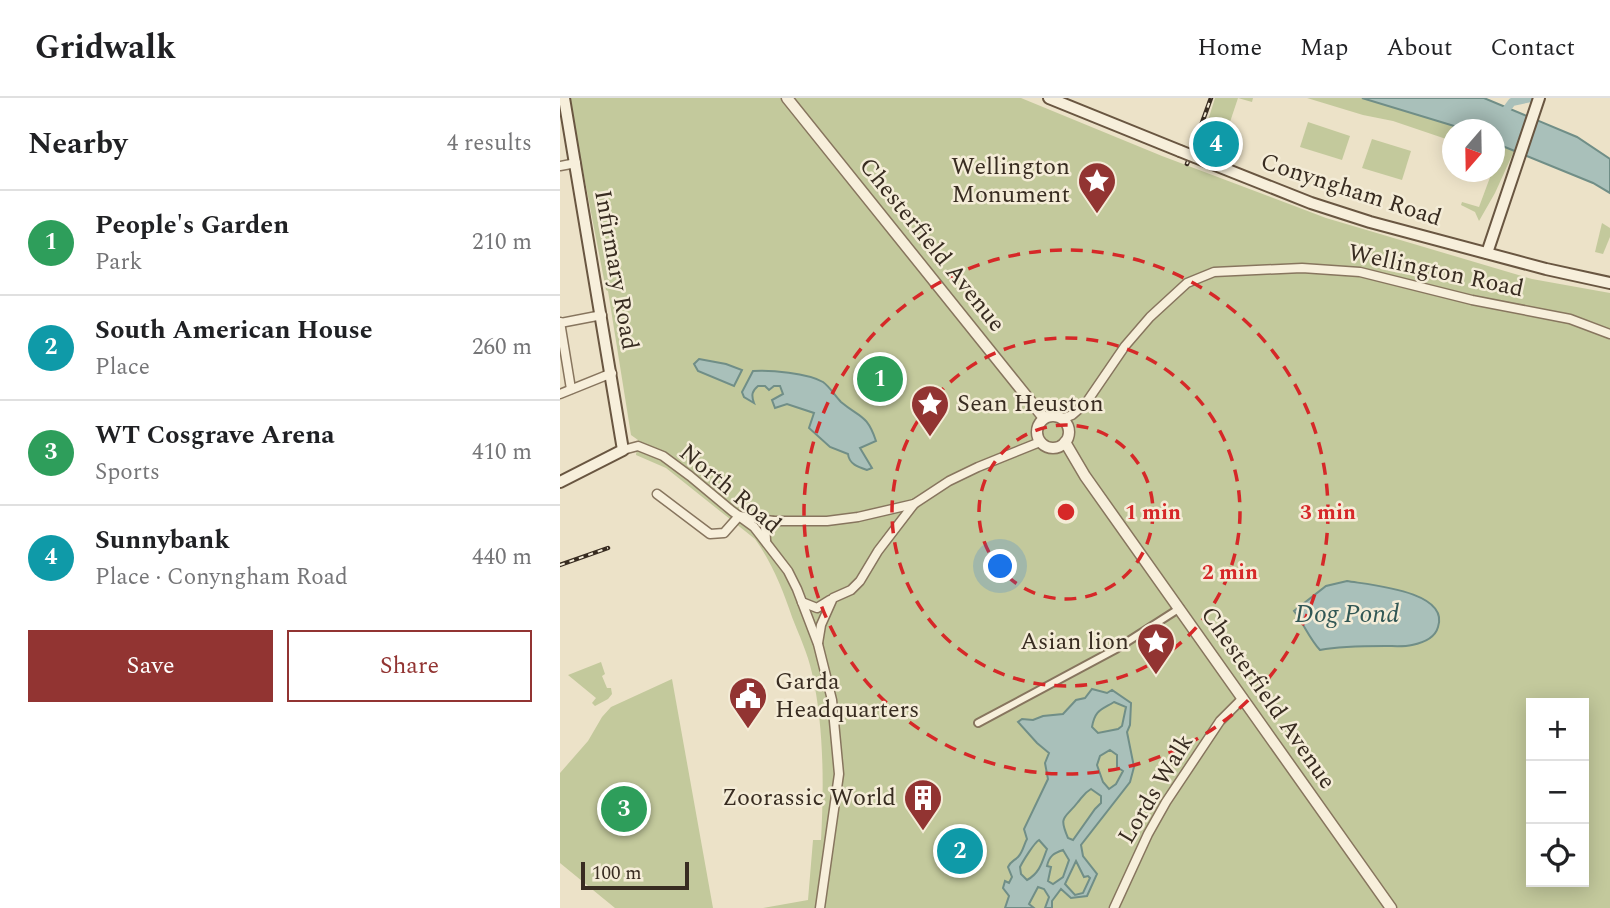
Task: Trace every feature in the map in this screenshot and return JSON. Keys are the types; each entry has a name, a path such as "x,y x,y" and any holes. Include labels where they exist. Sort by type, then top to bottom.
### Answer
{"main road":[{"name":"Infirmary Road","path":"564,98 612,373 628,449"},
{"name":"Conyngham Road","path":"1049,98 1340,213 1546,269 1610,283"},
{"path":"1487,253 1539,98"},
{"path":"560,482 628,449"}],"street":[{"name":"Chesterfield Avenue","path":"787,98 1044,418"},
{"path":"560,166 576,163"},
{"name":"Wellington Road","path":"1062,419 1072,415 1086,403 1125,346 1150,317 1188,283 1214,272 1301,268 1360,272 1472,300 1570,319 1610,334"},
{"path":"571,389 563,360 560,323 602,315"},
{"path":"560,394 612,373"},
{"path":"657,494 710,534 724,533 733,526 739,516 773,521 827,521 914,504 949,481 978,467 1040,442 1052,448 1065,442 1069,432 1062,419 1053,416 1044,418 1037,427 1040,442"},
{"name":"Chesterfield Avenue","path":"1065,442 1085,476 1391,908"},
{"name":"North Road","path":"628,449 644,449 672,462 739,516 766,540 788,571 802,602 818,644 834,710 839,774 820,908"},
{"path":"802,602 817,608 851,590 860,582 878,551 914,504"},
{"path":"888,511 898,514 900,524"},
{"path":"766,540 765,526 773,521"},
{"path":"818,644 821,625 833,598"},
{"path":"978,723 1116,649 1180,608"},
{"name":"Lords Walk","path":"1114,908 1147,834 1166,802 1220,721 1243,698"}],"green space":[{"path":"569,98 1021,98 1162,156 1326,218 1532,279 1610,293 1610,908 763,908 808,900 813,840 821,840 821,735 810,666 781,587 755,539 666,468 636,455 638,440 631,435 608,291"},
{"path":"1215,98 1238,98 1225,137 1205,130"},
{"path":"1307,98 1362,98 1442,122 1442,138 1393,121"},
{"path":"1308,122 1350,136 1342,160 1300,147"},
{"path":"1372,139 1411,151 1402,180 1362,168"},
{"path":"1505,147 1514,151 1505,171"},
{"path":"1488,182 1500,182 1479,221 1475,212 1461,205 1462,202 1479,207"},
{"path":"1602,223 1610,228 1610,237 1603,254 1595,252"},
{"path":"601,662 605,674 602,676 612,694 595,706 592,703 596,698 568,675"},
{"path":"672,679 713,908 615,908 560,863 560,773 588,741 611,707"}],"water":[{"path":"1362,98 1484,98 1577,137 1610,159 1610,193 1593,183 1505,147 1505,119 1442,119 1442,122"},
{"path":"699,359 742,370 734,386 698,371 694,364"},
{"path":"753,371 799,374 826,384 841,402 862,417 869,426 876,441 860,448 872,468 867,470 855,465 848,454 830,447 809,428 814,413 787,404 775,408 772,400 783,394 780,386 769,390 765,386 758,386 753,393 754,403 744,397 742,392"},
{"name":"Dog Pond","path":"1347,581 1389,588 1421,598 1432,605 1438,615 1436,631 1428,639 1409,646 1352,646 1320,650 1294,611 1326,586"},
{"path":"1092,689 1107,693 1112,690 1131,703 1127,732 1134,767 1130,782 1081,845 1083,856 1097,874 1087,896 1071,898 1061,889 1052,901 1052,908 1045,908 1049,897 1044,889 1038,887 1029,904 1034,908 1005,908 1009,896 1003,888 1005,881 1009,883 1012,877 1008,867 1018,857 1027,839 1024,829 1048,779 1045,763 1049,753 1018,722 1022,719 1033,720 1063,714 1076,700 1085,698","holes":["1114,702 1126,707 1122,726 1098,733 1092,727 1099,711","1110,750 1117,755 1117,767 1123,771 1116,784 1109,789 1103,782 1097,765 1100,756","1091,789 1101,796 1101,803 1073,840 1068,838 1063,821","1039,840 1047,849 1038,871 1027,880 1021,874 1020,867","1063,850 1069,860 1063,877 1053,884 1048,881 1051,867 1047,866 1057,852","1076,861 1084,877 1090,878 1083,893 1075,895 1065,884"]}],"waterway":[{"path":"1503,114 1512,102 1531,98"}],"railway":[{"path":"1187,164 1211,98"},
{"path":"560,565 608,548"}],"place":[{"name":"Sunnybank","path":"1216,144"},
{"name":"Wellington Monument","path":"1097,215"},
{"name":"People's Garden","path":"880,379"},
{"name":"Sean Heuston","path":"930,438"},
{"name":"Asian lion","path":"1156,676"},
{"name":"Garda Headquarters","path":"748,730"},
{"name":"WT Cosgrave Arena","path":"624,809"},
{"name":"Zoorassic World","path":"923,832"},
{"name":"South American House","path":"960,851"}]}
